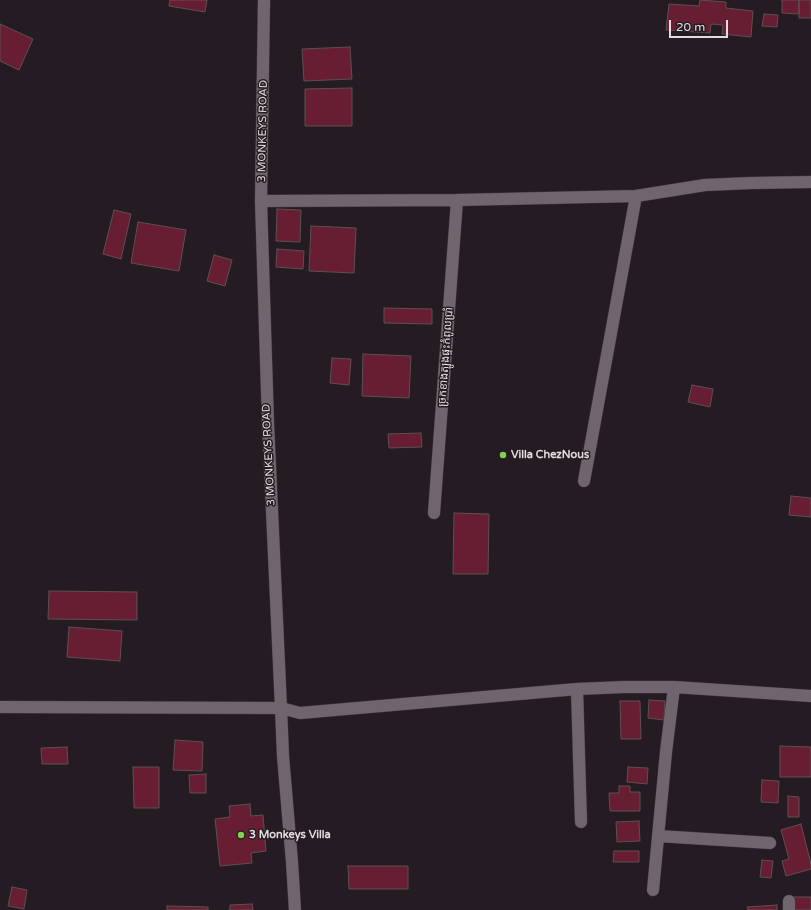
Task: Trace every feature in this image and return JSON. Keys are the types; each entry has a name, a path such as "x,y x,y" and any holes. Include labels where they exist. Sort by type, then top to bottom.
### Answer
{"street":[{"name":"3 MONKEYS ROAD","path":"264,0 262,201 268,431 283,756 295,910"},
{"path":"262,201 457,200 636,196 705,185 811,182"},
{"path":"584,481 636,196"},
{"name":"ច្រកខាងត្បូងផ្ទះកំពូលប្រាំ","path":"434,513 457,200"},
{"path":"0,707 281,708 300,713 578,689 624,687 674,687 811,696"},
{"path":"653,890 666,752 674,687"},
{"path":"578,689 581,822"},
{"path":"658,836 770,843"}],"building":[{"path":"170,0 207,0 205,12 169,6"},
{"path":"700,0 726,2 726,8 753,11 751,37 722,34 723,25 711,24 710,33 666,30 669,4 699,6"},
{"path":"782,0 799,0 799,14 782,13"},
{"path":"799,0 811,0 811,18 799,18"},
{"path":"764,14 778,15 777,27 762,26"},
{"path":"0,24 33,39 19,70 0,61"},
{"path":"350,47 352,79 304,81 302,49"},
{"path":"352,88 352,126 305,126 305,89"},
{"path":"277,209 301,210 300,242 276,241"},
{"path":"114,210 131,214 121,259 103,254"},
{"path":"138,222 186,230 179,271 131,263"},
{"path":"311,226 356,228 354,273 309,271"},
{"path":"277,249 304,251 303,269 276,267"},
{"path":"214,255 232,260 225,286 207,281"},
{"path":"384,308 432,309 432,324 384,323"},
{"path":"363,354 411,356 409,398 362,396"},
{"path":"332,358 351,359 349,385 330,383"},
{"path":"692,385 713,389 710,407 688,402"},
{"path":"421,433 422,447 389,448 388,434"},
{"path":"791,496 811,498 811,517 789,515"},
{"path":"454,513 489,514 488,574 453,574"},
{"path":"49,591 137,592 137,620 48,619"},
{"path":"69,627 122,631 120,661 67,657"},
{"path":"649,700 665,701 664,720 648,718"},
{"path":"620,701 640,701 641,739 621,739"},
{"path":"175,740 203,742 202,771 173,770"},
{"path":"780,746 811,747 811,777 780,777"},
{"path":"67,747 68,764 42,764 41,748"},
{"path":"133,767 159,767 159,808 134,808"},
{"path":"628,767 648,768 647,784 627,782"},
{"path":"206,774 206,793 190,793 189,775"},
{"path":"762,780 779,781 778,803 761,802"},
{"path":"619,786 630,786 630,792 640,792 640,811 610,811 609,793 619,793"},
{"path":"788,796 799,797 799,817 788,817"},
{"name":"3 Monkeys Villa","path":"250,804 251,816 263,815 266,851 251,853 252,863 220,866 215,819 230,817 229,806"},
{"path":"639,821 640,841 617,842 616,822"},
{"path":"801,824 811,869 786,876 782,861 789,859 781,830"},
{"path":"614,851 639,851 639,862 613,862"},
{"path":"762,860 773,861 771,878 760,877"},
{"path":"348,866 408,866 408,889 349,889"},
{"path":"12,887 27,890 24,909 8,906"},
{"path":"794,897 811,897 811,910 794,910"},
{"path":"252,904 253,910 230,910 230,905"},
{"path":"777,905 777,910 748,910 747,907"},
{"path":"167,906 208,907 208,910 167,910"}],"place":[{"name":"Villa ChezNous","path":"503,455"},
{"name":"3 Monkeys Villa","path":"241,835"}]}
